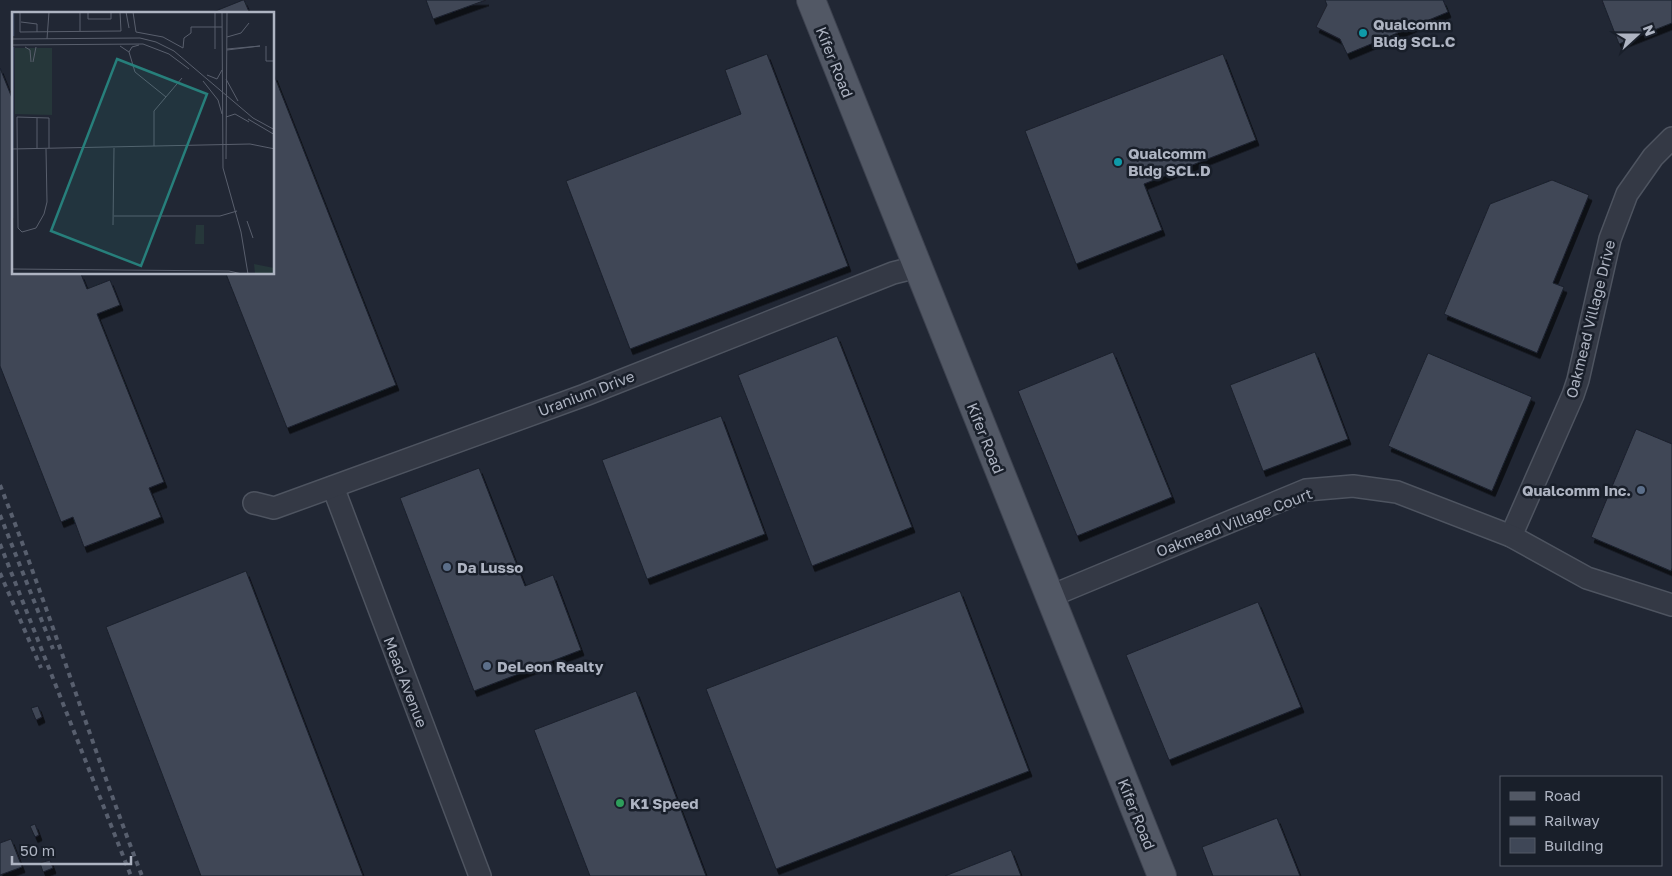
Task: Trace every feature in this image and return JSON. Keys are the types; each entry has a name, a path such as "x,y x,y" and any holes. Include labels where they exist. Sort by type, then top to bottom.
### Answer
{"main road":[{"name":"Kifer Road","path":"811,0 1162,876"}],"street":[{"name":"Oakmead Village Drive","path":"1511,536 1573,395 1610,239 1627,194 1653,157 1672,138"},
{"name":"Uranium Drive","path":"254,503 274,508 333,487 585,395 893,273 917,267"},
{"name":"Oakmead Village Court","path":"1051,596 1306,490 1353,486 1397,492 1511,536 1587,578 1672,605"},
{"name":"Mead Avenue","path":"333,487 480,876"}],"building":[{"path":"243,0 249,12 213,12"},
{"path":"426,0 486,0 433,19"},
{"name":"Qualcomm Bldg SCL.C","path":"1325,0 1443,0 1448,12 1347,54 1340,39 1316,27 1327,5"},
{"path":"1602,0 1672,0 1672,23 1619,44"},
{"path":"767,54 848,266 630,349 566,181 741,114 725,70"},
{"name":"Qualcomm Bldg SCL.D","path":"1223,54 1256,140 1144,184 1162,230 1076,264 1025,131"},
{"path":"0,68 12,98 12,275 81,275 87,289 110,280 120,305 97,314 164,482 149,488 161,517 84,547 73,517 61,522 0,366"},
{"path":"275,78 396,385 287,428 226,275 275,275"},
{"path":"1552,180 1589,195 1553,283 1564,287 1537,353 1444,314 1490,204"},
{"path":"837,336 912,527 812,566 738,375"},
{"path":"1113,352 1172,497 1077,536 1018,391"},
{"path":"1315,352 1348,439 1263,471 1230,385"},
{"path":"1428,353 1532,397 1492,491 1388,446"},
{"path":"721,416 765,534 647,579 602,460"},
{"name":"Qualcomm Inc.","path":"1636,429 1672,444 1671,571 1591,537"},
{"path":"479,468 525,586 553,575 581,650 474,691 400,498"},
{"path":"246,571 363,876 201,876 106,627"},
{"path":"960,591 1029,771 776,869 706,689"},
{"path":"1258,602 1301,707 1169,760 1126,655"},
{"name":"K1 Speed","path":"636,691 706,876 590,876 534,730"},
{"path":"38,706 42,717 36,720 31,708"},
{"path":"1277,818 1300,876 1213,876 1202,847"},
{"path":"35,824 39,835 35,837 30,826"},
{"path":"11,839 22,867 0,875 0,843"},
{"path":"1011,850 1021,876 945,876"},
{"path":"50,860 53,868 43,872 40,863"}],"railway":[{"path":"0,485 37,582 142,876"},
{"path":"0,515 53,649"},
{"path":"0,544 131,876"},
{"path":"0,573 41,668"}],"place":[{"name":"Qualcomm Bldg SCL.C","path":"1363,33"},
{"name":"Qualcomm Bldg SCL.D","path":"1118,162"},
{"name":"Qualcomm Inc.","path":"1641,490"},
{"name":"Da Lusso","path":"447,567"},
{"name":"DeLeon Realty","path":"487,666"},
{"name":"K1 Speed","path":"620,803"}]}
